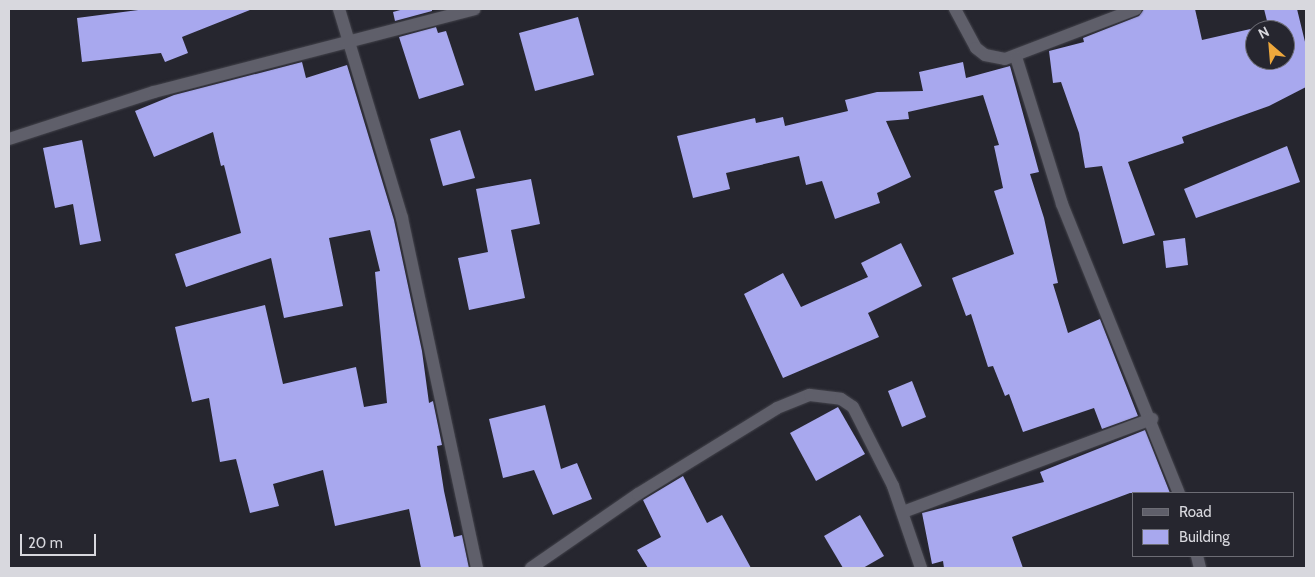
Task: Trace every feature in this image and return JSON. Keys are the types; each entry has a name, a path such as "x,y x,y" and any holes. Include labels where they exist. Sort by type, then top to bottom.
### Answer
{"street":[{"path":"339,9 402,218 477,568"},
{"path":"9,139 154,92 349,43 474,9"},
{"path":"954,9 976,48 996,58 1016,57 1136,9"},
{"path":"1016,57 1062,204 1152,419 1180,492"},
{"path":"531,568 638,494 777,408 810,394 841,398 852,407 903,512 921,568"},
{"path":"903,512 1152,419"}],"building":[{"path":"146,9 250,10 182,37 188,53 165,62 161,53 82,62 77,18"},
{"path":"404,9 432,9 432,11 395,21 393,12"},
{"path":"1144,9 1195,9 1202,40 1245,30 1245,70 1295,70 1295,20 1267,20 1264,9 1297,9 1306,46 1306,87 1269,106 1182,137 1184,143 1128,162 1155,235 1123,244 1102,166 1085,168 1079,133 1061,82 1053,83 1049,51 1084,42 1083,38 1139,16"},
{"path":"578,17 594,75 535,91 519,33"},
{"path":"436,27 438,33 446,31 464,85 419,99 399,37"},
{"path":"302,62 306,78 347,65 394,220 422,351 429,403 433,401 442,445 437,446 444,491 454,537 462,535 469,568 421,568 409,509 335,526 323,470 273,484 279,506 250,513 236,459 220,462 209,398 192,402 175,327 265,305 283,384 356,367 364,407 387,403 375,272 380,271 370,230 329,238 343,306 284,318 271,258 186,287 175,254 241,233 224,165 221,166 213,132 154,157 135,111 174,95"},
{"path":"963,62 966,78 1010,66 1039,172 1030,174 1044,218 1058,283 1053,284 1068,333 1100,319 1138,416 1102,429 1094,408 1023,432 1009,394 1005,396 993,366 988,367 971,314 966,316 952,278 1014,254 994,191 1003,188 994,146 999,145 983,95 908,112 909,119 886,121 911,177 877,193 880,203 835,219 822,181 806,185 799,156 726,173 730,189 693,198 677,136 755,118 756,123 783,117 785,126 848,111 845,100 877,92 923,91 919,72"},
{"path":"460,130 475,178 443,186 430,139"},
{"path":"82,140 101,241 80,245 73,204 55,208 43,148"},
{"path":"1287,146 1300,182 1196,218 1184,189"},
{"path":"531,179 540,224 511,230 525,298 469,310 458,258 488,252 476,189"},
{"path":"1185,238 1188,265 1166,268 1163,241"},
{"path":"901,243 922,286 868,313 879,337 783,378 744,294 783,273 801,307 868,277 861,263"},
{"path":"912,381 926,417 902,427 888,391"},
{"path":"545,405 561,469 577,463 592,499 553,515 534,470 503,478 489,419"},
{"path":"838,407 865,454 816,481 790,433"},
{"path":"1145,430 1170,492 1132,492 1012,537 1023,568 944,568 943,561 932,564 922,513 1044,482 1040,472"},
{"path":"683,476 707,523 722,515 751,568 648,568 637,550 661,537 643,500"},
{"path":"860,515 884,556 863,568 843,568 824,536"}]}
